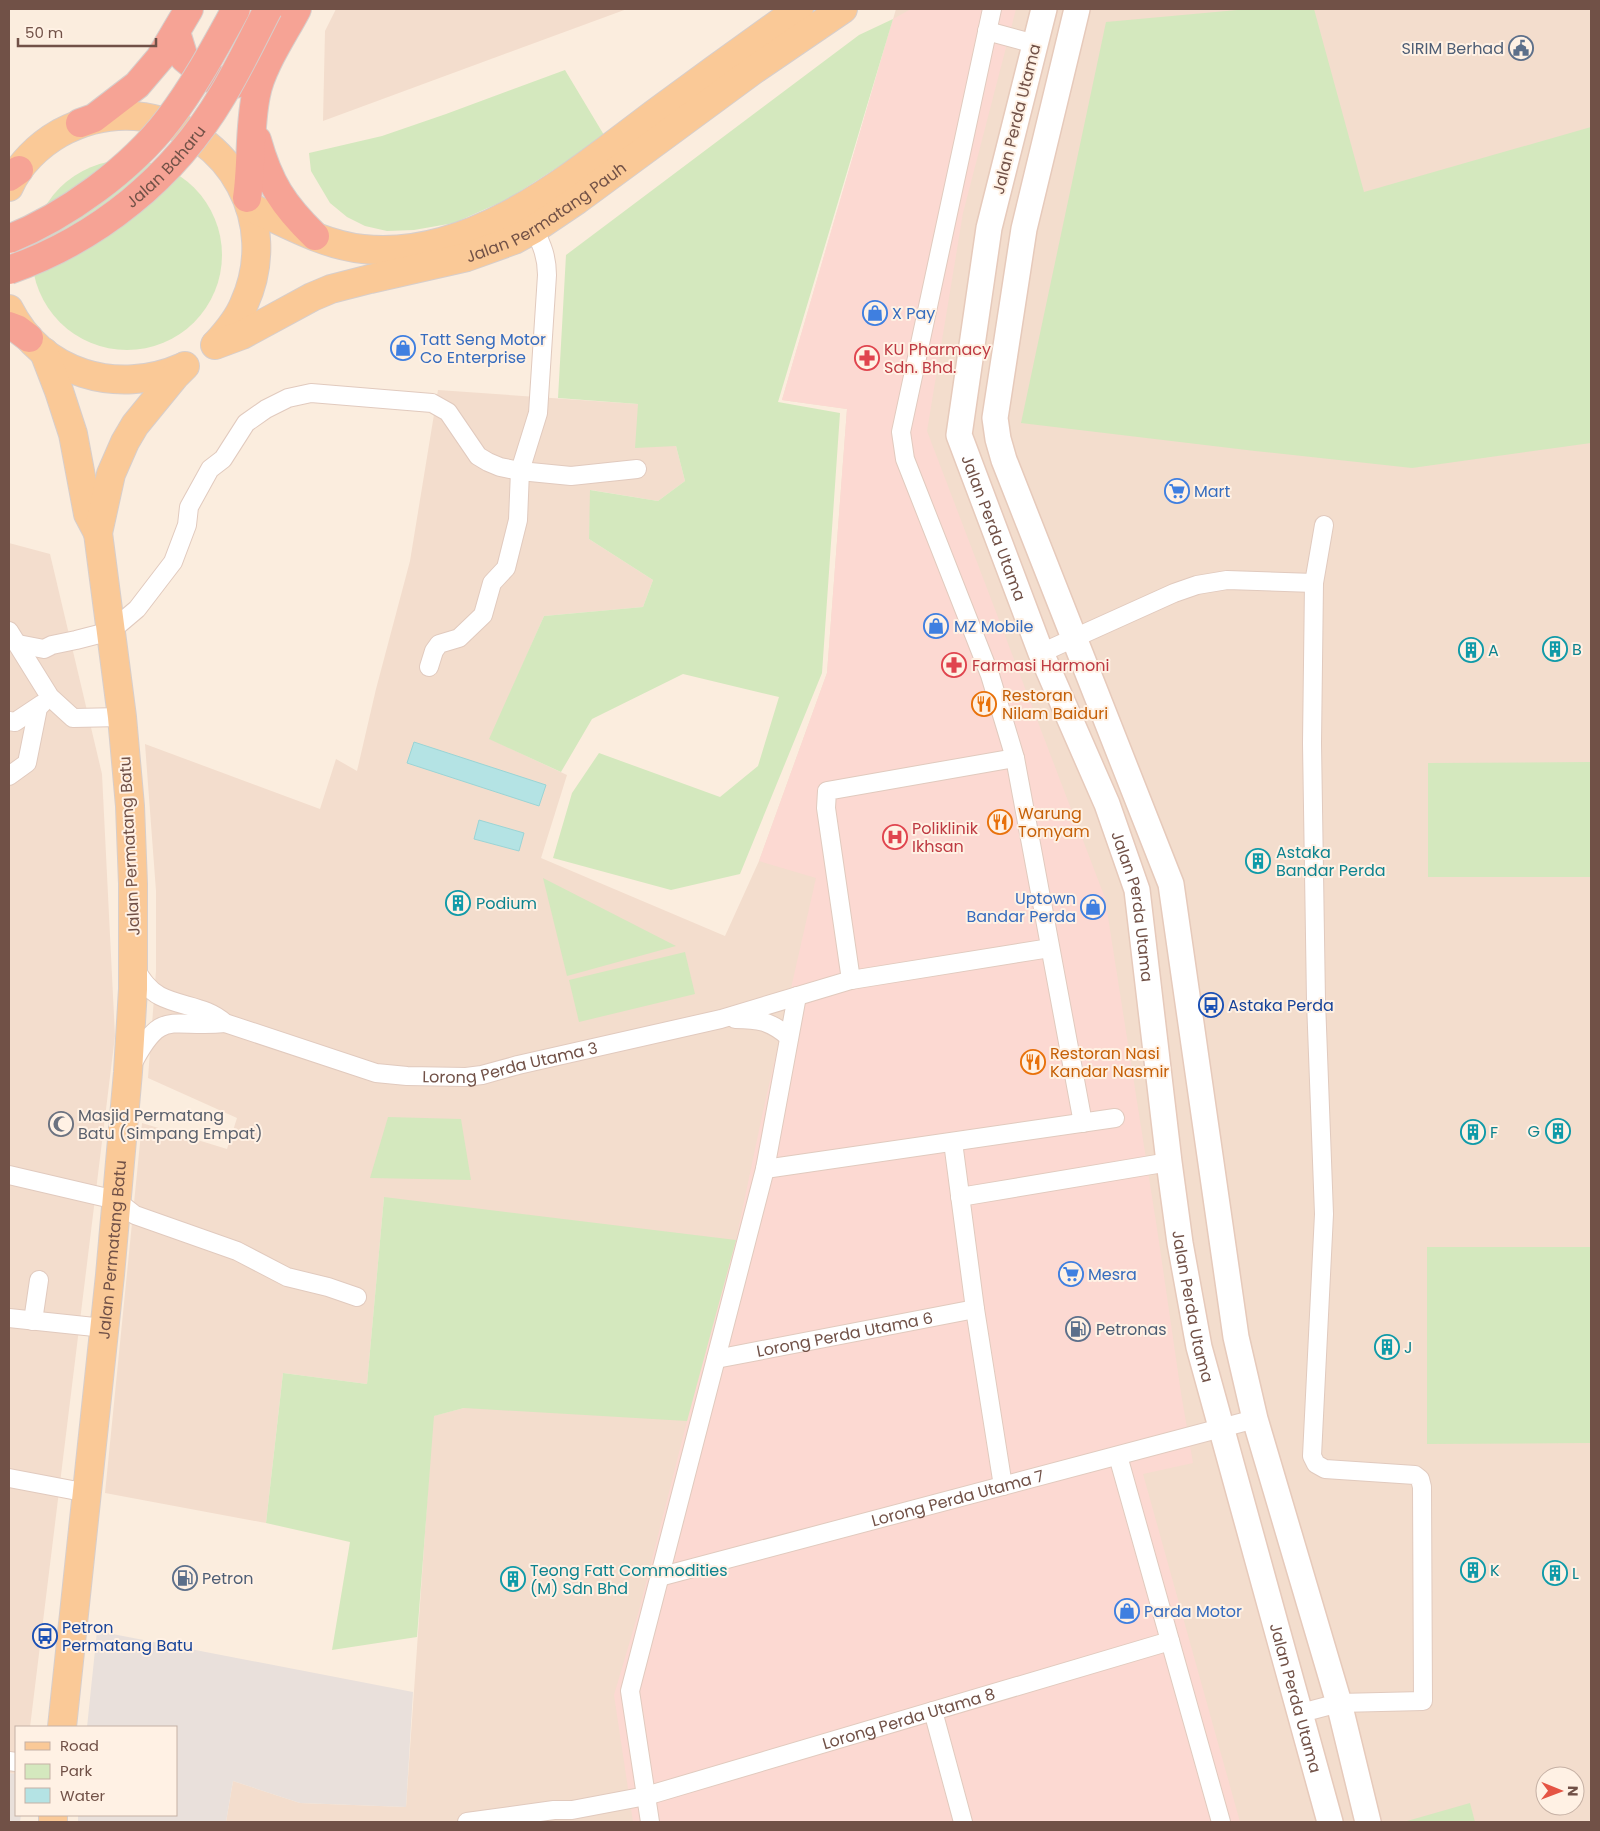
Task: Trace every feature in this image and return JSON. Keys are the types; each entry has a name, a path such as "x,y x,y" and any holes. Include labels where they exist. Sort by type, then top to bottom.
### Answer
{"highway":[{"name":"Jalan Baharu","path":"9,239 34,228 88,195 138,153 168,121 189,92 236,9"},
{"name":"Jalan Baharu","path":"9,270 91,231 133,200 169,168 221,97 268,9"},
{"path":"249,202 254,109 261,78 297,9"},
{"path":"182,20 184,58 207,77 231,85 261,78"},
{"path":"80,123 94,118 137,85 160,58 182,20"},
{"path":"254,109 256,138 268,175 277,192 294,215 314,236"}],"main road":[{"name":"Jalan Permatang Pauh","path":"249,202 314,236 350,247 365,249 418,247 458,236 528,204 592,160 798,9"},
{"name":"Jalan Permatang Pauh","path":"215,345 242,335 290,308 331,290 370,278 467,257 514,240 534,229 625,166 755,69 843,9"},
{"path":"9,309 27,339 72,369 104,379 129,380 154,377 185,366 215,345 226,332 244,304 254,273 257,239 249,202 229,166 202,140 178,127 152,118 116,116 80,123 40,147 12,178"},
{"name":"Jalan Permatang Batu","path":"27,339 59,391 73,434 88,514 98,533 122,718 132,833 133,967 128,1072 88,1493 62,1726"},
{"name":"Jalan Permatang Batu","path":"98,533 112,474 124,442 145,413 185,366"}],"street":[{"path":"992,9 901,432 906,458 990,675 1015,758 1083,1123"},
{"name":"Jalan Perda Utama","path":"1044,9 989,228 959,435 1041,653 1107,804 1137,890 1169,1162 1180,1243 1199,1347 1330,1822"},
{"name":"Jalan Perda Utama","path":"1077,9 1024,229 994,418 1004,460 1171,884 1236,1337 1255,1419 1339,1703 1368,1822"},
{"path":"987,31 1035,44"},
{"path":"429,667 434,651 439,644 460,638 483,615 492,583 506,568 518,520 520,471 538,413 547,275 544,249 534,229"},
{"path":"13,638 44,649 52,645 111,631 137,609 173,562 187,525 189,507 210,469 223,459 246,423 266,409 288,398 311,393 432,403 448,412 478,456 500,467 571,476 637,469"},
{"path":"1300,1713 1339,1703 1424,1701 1422,1488 1420,1479 1415,1475 1325,1469 1316,1464 1312,1456 1324,1214 1316,1001 1312,782 1314,583 1324,525"},
{"path":"1041,653 1198,584 1227,580 1314,583"},
{"path":"13,638 44,702 73,718 122,718"},
{"path":"9,721 16,722 44,702"},
{"path":"9,776 27,763 44,702"},
{"path":"851,980 826,808 827,791 1015,758"},
{"name":"Lorong Perda Utama 3","path":"128,1072 140,1050 157,1028 168,1024 225,1023 376,1073 407,1076 466,1077 722,1019 851,980 1050,948"},
{"name":"Lorong Perda Utama 3","path":"133,967 148,988 159,996 218,1016 225,1023"},
{"path":"650,1822 630,1691 765,1170 797,996"},
{"path":"722,1019 764,1021 778,1028 789,1037"},
{"path":"765,1170 1115,1118"},
{"path":"953,1142 975,1309 1003,1486"},
{"path":"960,1197 1169,1162"},
{"path":"9,1175 116,1200 135,1215 237,1251 287,1277 328,1287 357,1297"},
{"path":"33,1321 39,1280"},
{"name":"Lorong Perda Utama 6","path":"716,1359 975,1309"},
{"path":"9,1318 104,1328"},
{"name":"Lorong Perda Utama 7","path":"659,1577 1255,1419"},
{"path":"1118,1456 1221,1822"},
{"path":"9,1478 88,1493"},
{"name":"Lorong Perda Utama 8","path":"467,1822 554,1810 572,1816 1170,1642"},
{"path":"933,1711 963,1822"}],"shaded area":[{"path":"336,9 627,9 323,121 325,31"},
{"path":"896,9 1591,9 1591,1822 226,1822 233,1781 300,1803 406,1807 433,1416 464,1408 384,1197 367,1384 283,1373 266,1523 105,1493 142,1123 227,1149 237,1118 148,1078 156,971 156,891 145,744 320,809 336,759 357,771 376,689 410,561 438,390 638,404 676,446 685,481 658,501 591,490 589,539 653,580 643,607 544,616 490,739 567,775 541,858 725,936 759,861 827,673 847,409 782,400"},
{"path":"911,9 1016,9 963,213 927,431 1105,898 1193,1463 1143,1474 1240,1822 633,1822 614,1695 640,1607 687,1421 736,1240 816,878 759,861 827,673 847,409 782,400 893,19"},
{"path":"9,543 50,554 102,774 115,1036 30,1726 15,1726 15,1774 9,1773"},
{"path":"97,1631 413,1692 406,1807 300,1803 233,1781 226,1822 78,1822 78,1816 178,1816 178,1726 87,1726"},
{"path":"9,1773 15,1774 15,1816 21,1816 20,1822 9,1822"}],"green space":[{"path":"1248,9 1314,9 1364,192 1591,127 1591,443 1412,468 1021,423 1106,22"},
{"path":"893,19 778,402 840,413 822,673 740,874 671,890 553,858 572,793 599,753 720,797 758,766 779,697 683,674 592,719 561,772 489,739 544,616 643,607 653,580 589,539 590,490 658,501 685,481 676,446 635,448 638,404 558,398 566,255 859,35"},
{"path":"565,70 604,135 508,199 454,223 414,230 387,231 365,226 347,217 330,203 311,171 309,153 382,136"},
{"path":"118,160 136,160 155,164 172,171 194,188 206,202 215,219 222,246 222,264 215,291 206,308 194,322 172,339 155,346 136,350 118,350 99,346 82,339 60,322 48,308 36,283 32,264 32,246 36,227 43,210 60,188 74,176 99,164"},
{"path":"1591,762 1591,877 1428,877 1428,763"},
{"path":"543,878 676,946 567,976"},
{"path":"685,952 695,994 579,1022 569,980"},
{"path":"388,1117 461,1119 471,1180 370,1178"},
{"path":"384,1197 736,1240 687,1421 464,1408 434,1416 417,1637 332,1650 350,1542 266,1523 283,1373 367,1384"},
{"path":"1427,1247 1591,1247 1591,1443 1427,1444"},
{"path":"1470,1803 1475,1822 1407,1822 1407,1821"}],"water":[{"path":"414,742 546,785 539,806 407,763"},
{"path":"479,820 524,833 519,851 474,839"}],"place":[{"name":"SIRIM Berhad","path":"1521,48"},
{"name":"X Pay","path":"875,313"},
{"name":"Tatt Seng Motor Co Enterprise","path":"403,348"},
{"name":"KU Pharmacy Sdn. Bhd.","path":"867,358"},
{"name":"Mart","path":"1177,491"},
{"name":"MZ Mobile","path":"936,626"},
{"name":"B","path":"1555,649"},
{"name":"A","path":"1471,650"},
{"name":"Farmasi Harmoni","path":"954,665"},
{"name":"Restoran Nilam Baiduri","path":"984,704"},
{"name":"Warung Tomyam","path":"1000,822"},
{"name":"Poliklinik Ikhsan","path":"895,837"},
{"name":"Astaka Bandar Perda","path":"1258,861"},
{"name":"Podium","path":"458,903"},
{"name":"Uptown Bandar Perda","path":"1093,907"},
{"name":"Astaka Perda","path":"1211,1005"},
{"name":"Restoran Nasi Kandar Nasmir","path":"1033,1062"},
{"name":"Masjid Permatang Batu (Simpang Empat)","path":"61,1124"},
{"name":"G","path":"1558,1131"},
{"name":"F","path":"1473,1132"},
{"name":"Mesra","path":"1071,1274"},
{"name":"Petronas","path":"1078,1329"},
{"name":"J","path":"1387,1347"},
{"name":"K","path":"1473,1570"},
{"name":"L","path":"1555,1573"},
{"name":"Petron","path":"185,1578"},
{"name":"Teong Fatt Commodities (M) Sdn Bhd","path":"513,1579"},
{"name":"Parda Motor","path":"1127,1611"},
{"name":"Petron Permatang Batu","path":"45,1636"}]}
